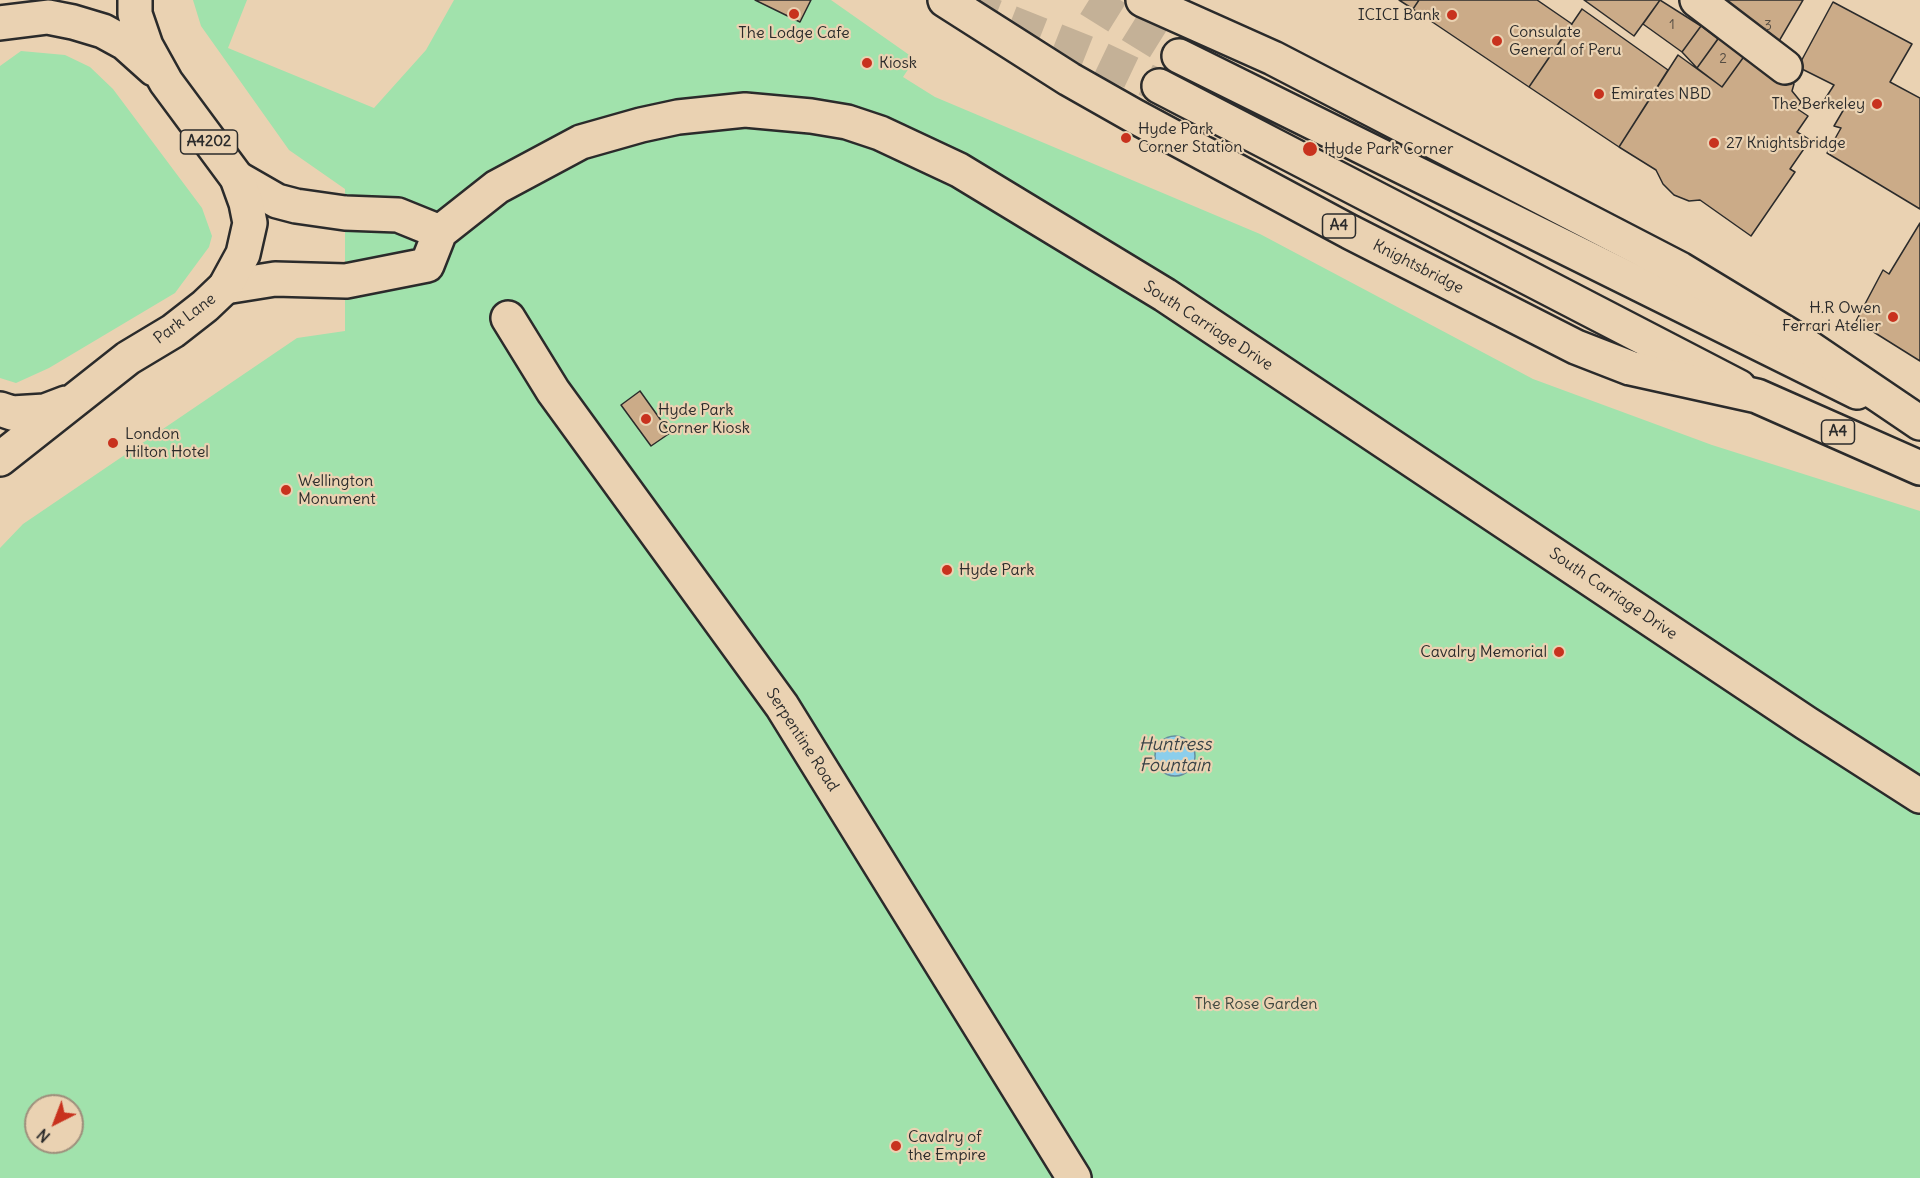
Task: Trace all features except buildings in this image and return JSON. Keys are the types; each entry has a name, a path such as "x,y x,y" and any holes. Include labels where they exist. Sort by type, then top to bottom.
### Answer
{"main road":[{"path":"0,6 6,0"},
{"name":"Park Lane","path":"0,459 128,358 173,331 205,306 225,287 243,254 250,223 246,202 237,178 166,82 146,46 135,14 135,0"},
{"name":"Knightsbridge","path":"945,0 1070,79 1136,117 1350,232 1576,347 1630,368 1757,396 1920,468"},
{"path":"1143,0 1273,58 1680,269 1802,343 1920,423"},
{"path":"1710,6 1785,67"},
{"name":"A4202","path":"0,23 48,17 103,31 125,44 166,82"},
{"path":"1179,56 1920,423"},
{"name":"A4","path":"1159,86 1757,396"},
{"name":"South Carriage Drive","path":"440,232 497,187 581,142 659,121 745,110 847,122 880,133 959,170 1179,304 1806,723 1920,796"},
{"path":"225,287 275,279 346,281 427,265 440,232 398,215 345,213 277,201 237,178"},
{"name":"Serpentine Road","path":"508,318 553,391 782,706 1074,1178"},
{"name":"A4202","path":"0,409 12,413 45,411 76,399"}],"green space":[{"name":"Hyde Park","path":"193,0 247,0 228,48 374,108 426,50 454,0 831,0 915,59 903,77 935,97 1260,234 1533,379 1712,445 1920,511 1920,1178 0,1178 0,548 23,524 297,338 345,331 345,189 289,150 201,26"},
{"path":"21,51 65,55 90,67 113,89 202,208 212,236 209,247 175,293 49,368 16,383 0,378 0,66"}],"water":[{"name":"Huntress Fountain","path":"1175,736 1189,742 1195,756 1189,770 1175,776 1161,770 1155,756 1161,742"}],"tunnel":[{"path":"1089,0 1179,56"},
{"path":"965,4 1092,54 1159,86"}],"place":[{"name":"The Lodge Cafe","path":"794,14"},
{"name":"ICICI Bank","path":"1452,15"},
{"name":"Consulate General of Peru","path":"1497,41"},
{"name":"Kiosk","path":"867,63"},
{"name":"Emirates NBD","path":"1599,94"},
{"name":"The Berkeley","path":"1877,104"},
{"name":"Hyde Park Corner Station","path":"1126,138"},
{"name":"27 Knightsbridge","path":"1714,143"},
{"name":"Hyde Park Corner","path":"1310,149"},
{"name":"H.R Owen Ferrari Atelier","path":"1893,317"},
{"name":"Hyde Park Corner Kiosk","path":"646,419"},
{"name":"London Hilton Hotel","path":"113,443"},
{"name":"Wellington Monument","path":"286,490"},
{"name":"Hyde Park","path":"947,570"},
{"name":"Cavalry Memorial","path":"1559,652"},
{"name":"Cavalry of the Empire","path":"896,1146"}],"park label":[{"name":"The Rose Garden","path":"1256,1004"}]}
